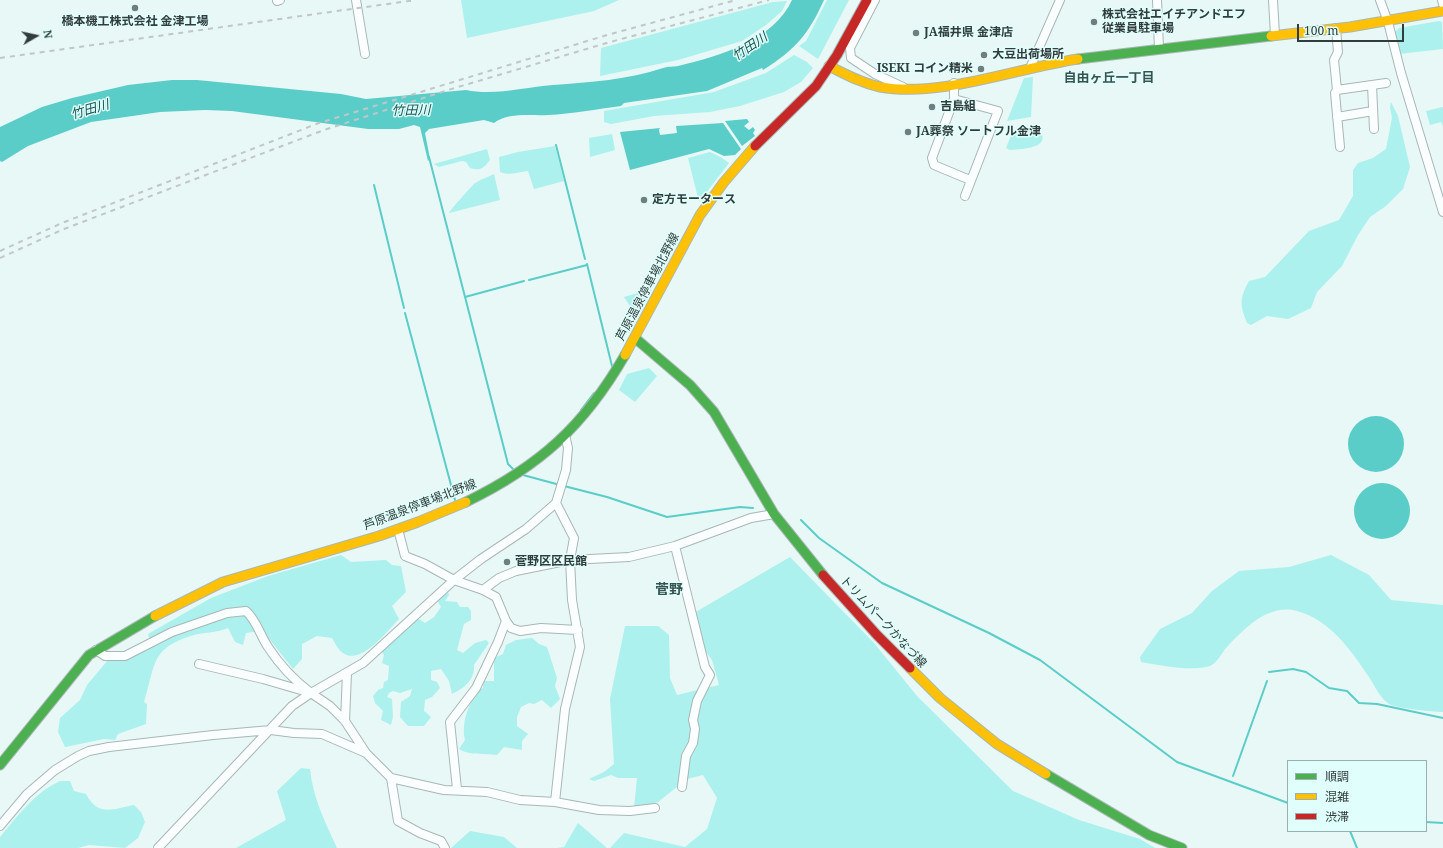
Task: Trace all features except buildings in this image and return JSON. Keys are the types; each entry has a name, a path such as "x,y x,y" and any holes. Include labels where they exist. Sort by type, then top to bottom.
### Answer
{"main road":[{"name":"芦原温泉停車場北野線","path":"0,765 89,654 96,650 196,594 223,582 398,529 467,503 501,485 528,468 565,435 604,389 635,338 689,235 713,198 767,134 815,88 867,0"},
{"path":"829,66 868,84 887,88 937,86 1030,68 1159,48 1388,22 1443,11"},
{"name":"トリムパークかなづ線","path":"635,338 690,385 714,412 774,514 812,563 877,634 940,698 1010,753 1149,835 1182,848"}],"street":[{"path":"356,0 365,54"},
{"path":"875,0 850,48 851,58 875,74 905,88"},
{"path":"1030,68 1060,0"},
{"path":"1158,0 1159,48"},
{"path":"1273,0 1275,35"},
{"path":"1380,0 1388,22 1401,73 1443,212"},
{"path":"1442,0 1443,4"},
{"path":"1336,28 1338,52 1334,60 1335,93 1340,147"},
{"path":"954,83 954,99 932,158 934,166 970,180"},
{"path":"1336,90 1386,83"},
{"path":"1372,85 1374,129"},
{"path":"954,99 998,111 965,196"},
{"path":"1337,117 1373,111"},
{"path":"158,848 292,706 311,693 363,663 454,580 481,559 526,529 556,503 566,470 568,448 565,435"},
{"path":"556,503 574,538 570,560 572,600 580,647 565,708 556,802"},
{"path":"482,590 499,578 516,571 570,560 629,557 676,546 751,518 774,514"},
{"path":"398,529 405,556 425,564 454,580 482,590 496,597 506,621 511,628 520,631 541,628 578,630"},
{"path":"676,546 706,667 710,675 697,701 693,720 695,729 693,743 686,756 682,787"},
{"path":"96,650 105,656 125,656 172,632 227,612 246,611 254,618 268,647 302,686 330,706 345,721 366,753 391,778 444,790 457,789 487,792 520,800 556,802 599,810 630,811 655,808"},
{"path":"457,789 450,722 476,688 498,642 506,621"},
{"path":"199,664 263,679 311,693"},
{"path":"345,721 347,673"},
{"path":"0,826 27,794 49,775 78,756 89,751 109,747 271,730 322,734 366,753"},
{"path":"391,778 398,821 420,833 441,840 445,848"}],"shaded area":[{"path":"461,0 619,0 594,11 467,38"},
{"path":"827,0 849,0 818,59 799,46 806,41"},
{"path":"787,1 782,11 766,25 742,41 678,60 600,76 601,48 773,2"},
{"path":"1439,21 1442,22 1443,49 1399,54 1395,32 1399,28"},
{"path":"794,55 807,62 813,68 801,82 784,92 740,106 710,112 654,116 611,124 604,122 604,111 714,92 766,73"},
{"path":"1033,77 1031,117 1007,121 1024,78"},
{"path":"1391,102 1398,116 1410,167 1403,189 1386,206 1370,217 1358,235 1342,266 1317,292 1311,308 1288,319 1267,316 1251,325 1247,323 1242,307 1242,297 1249,281 1265,277 1309,231 1339,220 1353,196 1353,170 1358,163 1373,158 1386,149 1392,118 1390,107"},
{"path":"1443,107 1443,126 1441,122 1430,125 1426,111"},
{"path":"1034,130 1042,135 1042,140 1036,146 1025,149 1010,150 1006,148 1012,133"},
{"path":"612,134 615,150 590,157 589,138"},
{"path":"555,146 564,181 534,189 528,171 510,174 500,172 499,157 518,152"},
{"path":"487,149 490,160 479,169 470,168 466,162 462,161 439,167 434,164"},
{"path":"710,152 729,163 699,202 688,158"},
{"path":"494,174 500,200 449,213 474,184"},
{"path":"651,289 637,317 624,297"},
{"path":"649,368 657,376 635,402 619,390 627,374"},
{"path":"341,555 351,562 386,560 392,565 401,566 406,592 392,606 399,619 381,638 365,651 358,655 350,656 341,652 332,638 317,636 302,644 302,659 293,669 270,640 260,631 246,633 243,645 235,642 228,628 220,631 194,635 169,646 157,659 153,668 144,702 147,704 146,724 118,734 115,740 104,739 65,747 58,732 60,718 80,700 87,685 108,660 150,641 148,634 211,598 268,576"},
{"path":"1331,555 1369,575 1391,600 1443,605 1443,712 1423,711 1389,704 1380,695 1355,657 1339,637 1320,621 1297,611 1276,611 1257,619 1226,648 1217,661 1210,666 1202,668 1185,668 1141,662 1140,657 1160,629 1192,613 1212,591 1239,571 1289,567"},
{"path":"790,557 874,643 917,696 1013,791 1079,820 1140,839 1155,848 610,848 624,833 685,847 707,829 717,798 703,775 687,779 658,802 634,808 637,778 618,778 611,775 594,781 589,779 604,772 614,764 610,699 625,626 658,626 669,635 670,678 677,695 719,685 712,660 692,633 694,613"},
{"path":"448,592 449,595 445,601 457,602 460,607 468,607 471,611 471,620 464,624 457,650 463,653 475,643 486,640 489,643 474,665 471,679 461,689 452,694 449,681 441,669 431,671 431,680 437,682 440,688 432,697 425,700 424,711 431,717 424,726 408,726 400,717 401,702 410,696 412,689 400,693 393,691 389,693 387,697 392,699 393,717 391,725 381,720 383,711 375,703 373,696 378,690 383,688 384,682 388,680 389,666 382,663 384,655 381,650 416,617 425,623 434,617 441,607 438,602 440,596"},
{"path":"532,638 539,644 547,647 557,678 555,686 560,699 551,708 542,700 534,704 529,703 521,707 517,717 517,726 528,734 522,741 522,750 504,747 497,755 467,753 459,749 465,740 465,719 472,701 479,689 483,688 484,681 494,681 494,658 503,654 506,645 516,640"},
{"path":"301,768 310,769 317,800 337,848 236,848 286,820 277,791"},
{"path":"60,781 70,781 74,791 86,794 96,806 101,809 107,810 134,805 141,812 145,822 138,838 125,848 89,845 78,848 0,848 0,837 20,813 34,798"},
{"path":"578,823 607,848 557,848 564,847"},
{"path":"470,831 504,837 517,848 451,848"}],"water":[{"name":"竹田川","path":"792,0 824,0 812,23 800,40 793,48 763,70 762,68 707,91 624,103 621,106 557,114 520,115 506,117 494,123 484,120 429,129 425,133 430,159 428,161 420,127 414,125 399,129 368,129 232,111 205,110 160,112 91,122 28,146 2,162 0,161 0,127 42,107 72,98 128,85 172,80 197,80 341,94 366,99 466,90 477,92 498,92 542,86 609,80 650,72 665,67 678,66 727,52 743,45 772,26 783,14"},
{"path":"747,119 749,122 744,126 749,130 753,127 755,130 753,133 755,136 742,146 725,121"},
{"path":"723,123 741,149 735,155 724,156 709,149 630,170 620,132 660,128 660,135 677,133 676,126"},
{"path":"1370,416 1382,416 1392,420 1400,428 1404,438 1404,450 1400,460 1392,468 1382,472 1370,472 1360,468 1352,460 1348,450 1348,438 1352,428 1360,420"},
{"path":"1376,483 1388,483 1398,487 1406,495 1410,505 1410,517 1406,527 1398,535 1388,539 1376,539 1366,535 1358,527 1354,517 1354,505 1358,495 1366,487"}],"waterway":[{"path":"556,145 585,259"},
{"path":"429,157 508,464 516,472"},
{"path":"374,185 404,308"},
{"path":"587,264 612,366"},
{"path":"529,280 587,265"},
{"path":"465,297 524,281"},
{"path":"405,313 455,500"},
{"path":"581,410 594,393"},
{"path":"523,475 560,485"},
{"path":"564,486 607,497 667,517 740,507 753,508"},
{"path":"801,520 819,538 882,583 989,633 1040,660 1177,762 1287,803"},
{"path":"1269,672 1293,669 1306,672 1329,688 1347,691 1359,703 1377,704 1443,718"},
{"path":"1233,776 1267,681"},
{"path":"1427,822 1443,823"},
{"path":"1350,832 1357,848"}],"railway":[{"path":"0,58 416,0"},
{"path":"0,251 62,223 319,123 607,35 736,0"},
{"path":"0,258 64,229 324,130 448,90 610,42 769,0"}],"traffic: fast":[{"path":"1078,59 1271,36"},
{"path":"635,338 690,385 714,412 774,514 823,575"},
{"path":"466,502 516,474 558,442 593,403 625,355"},
{"path":"0,765 89,655 155,616"},
{"path":"1046,774 1149,835 1182,848"}],"traffic: slow":[{"path":"1271,36 1350,27 1443,11"},
{"path":"829,66 853,78 880,87 928,89 1078,59"},
{"path":"625,355 700,215 724,182 755,146"},
{"path":"155,616 223,582 379,536 466,502"},
{"path":"910,668 940,698 997,744 1046,774"}],"traffic: jam":[{"path":"755,146 816,86 837,55 867,0"},
{"path":"823,575 877,635 910,668"}],"place":[{"name":"橋本機工株式会社 金津工場","path":"135,8"},
{"name":"株式会社エイチアンドエフ 従業員駐車場","path":"1094,22"},
{"name":"JA福井県 金津店","path":"916,33"},
{"name":"大豆出荷場所","path":"984,55"},
{"name":"ISEKI コイン精米","path":"981,69"},
{"name":"吉島組","path":"932,107"},
{"name":"JA葬祭 ソートフル金津","path":"908,132"},
{"name":"定方モータース","path":"644,200"},
{"name":"菅野区区民館","path":"507,562"}],"district":[{"name":"自由ヶ丘一丁目","path":"1109,78"},
{"name":"菅野","path":"669,590"}]}
